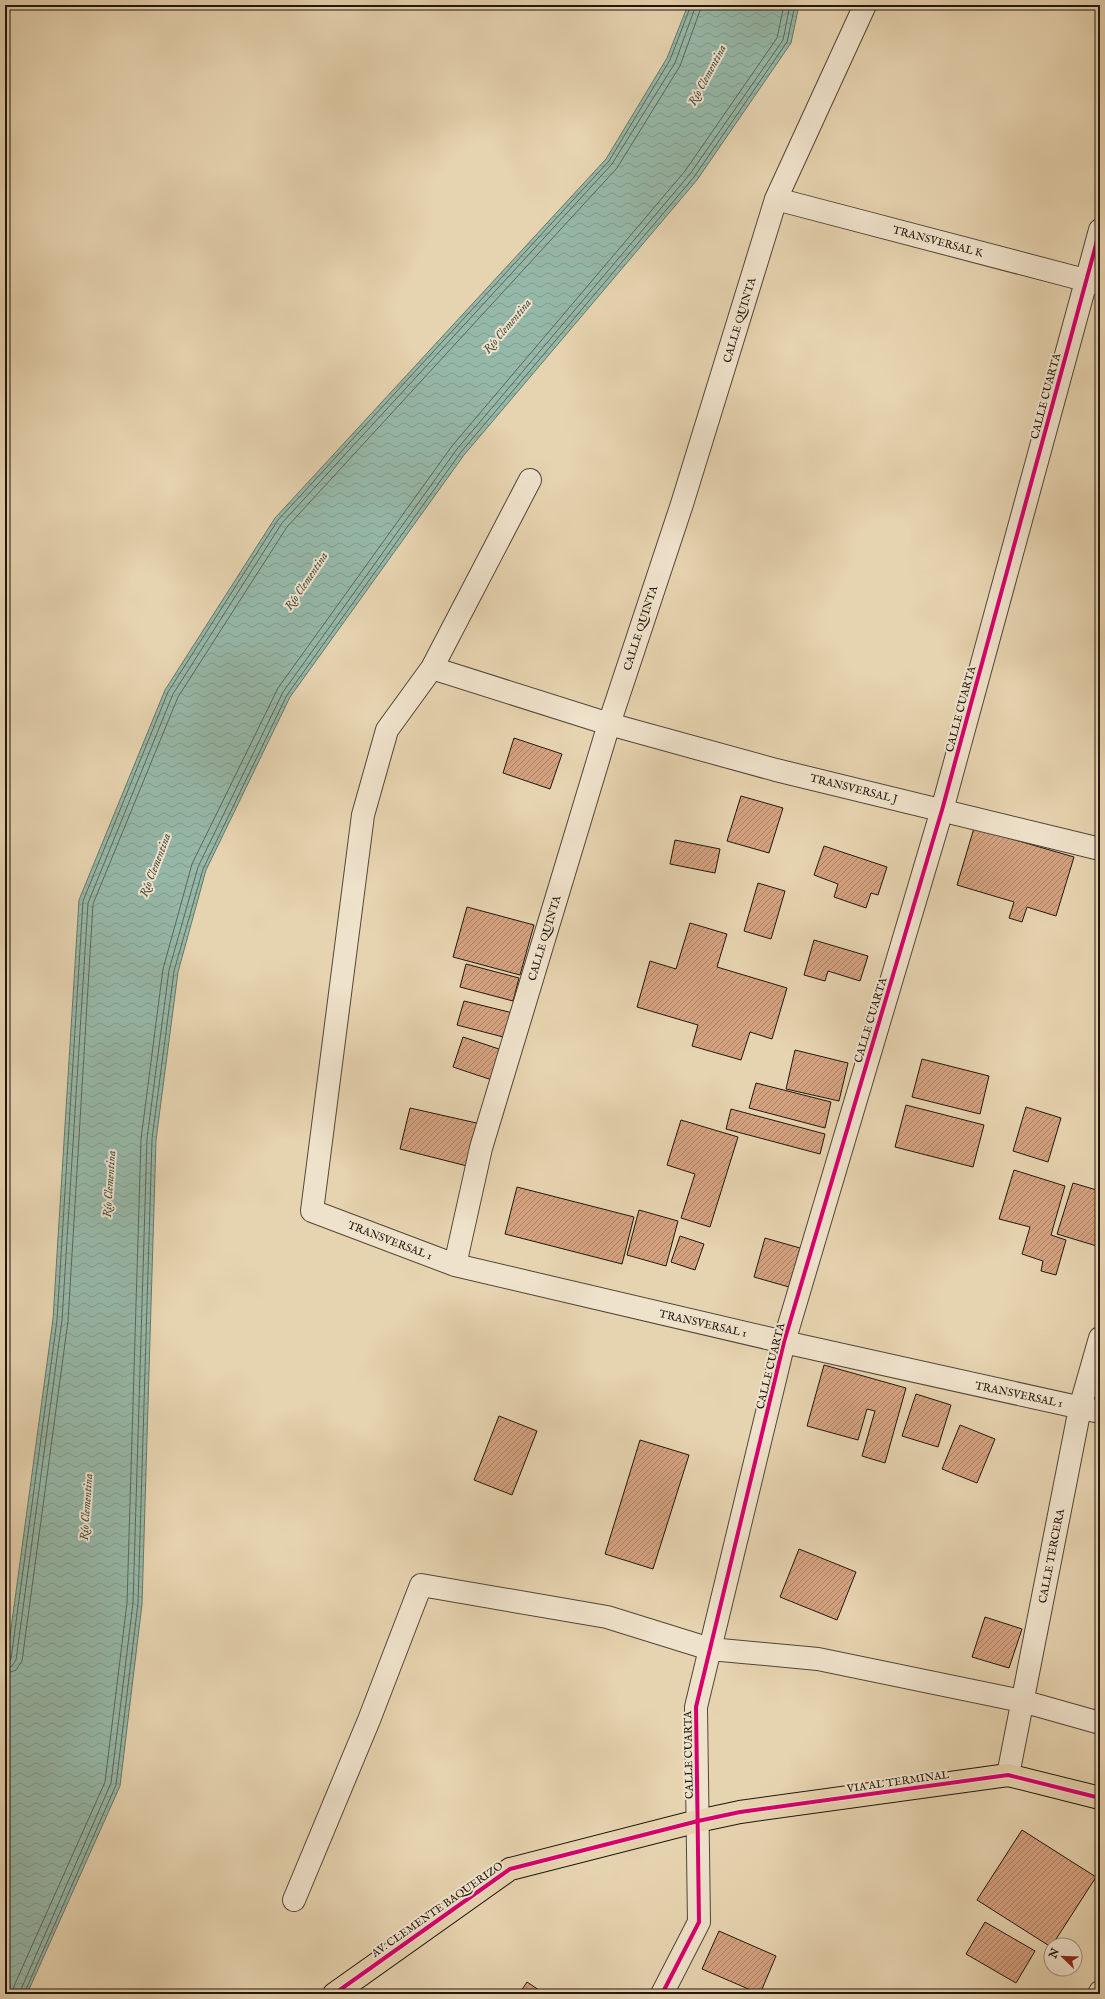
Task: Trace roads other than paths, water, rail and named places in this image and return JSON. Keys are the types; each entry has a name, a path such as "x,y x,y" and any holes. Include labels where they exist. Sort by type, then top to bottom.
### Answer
{"highway":[{"name":"VIA AL TERMINAL","path":"698,1821 740,1812 1008,1775 1100,1798"},
{"name":"AV. CLEMENTE BAQUERIZO","path":"334,1994 510,1869 698,1821"}],"street":[{"name":"CALLE QUINTA","path":"455,1265 481,1148 609,724 682,504 776,199 865,5"},
{"name":"TRANSVERSAL K","path":"776,199 1093,282"},
{"name":"CALLE CUARTA","path":"662,1994 699,1922 696,1706 784,1342 942,810 1093,282 1100,230"},
{"path":"432,668 530,480"},
{"name":"TRANSVERSAL J","path":"432,668 609,724 776,770 1100,849"},
{"name":"TRANSVERSAL 1","path":"432,668 387,730 363,815 312,1211 455,1265 784,1342 1090,1410"},
{"name":"CALLE TERCERA","path":"1008,1775 1022,1701 1090,1410 1100,1338"},
{"path":"294,1900 369,1720 421,1585 607,1617 710,1649 818,1658 1022,1701 1100,1723"}],"water":[{"name":"Río Clementina","path":"688,5 799,5 791,43 697,180 464,455 290,697 206,870 178,972 156,1140 142,1604 120,1786 27,1994 5,1994 5,1673 53,1319 79,900 165,690 275,518 606,159 667,58"}]}
